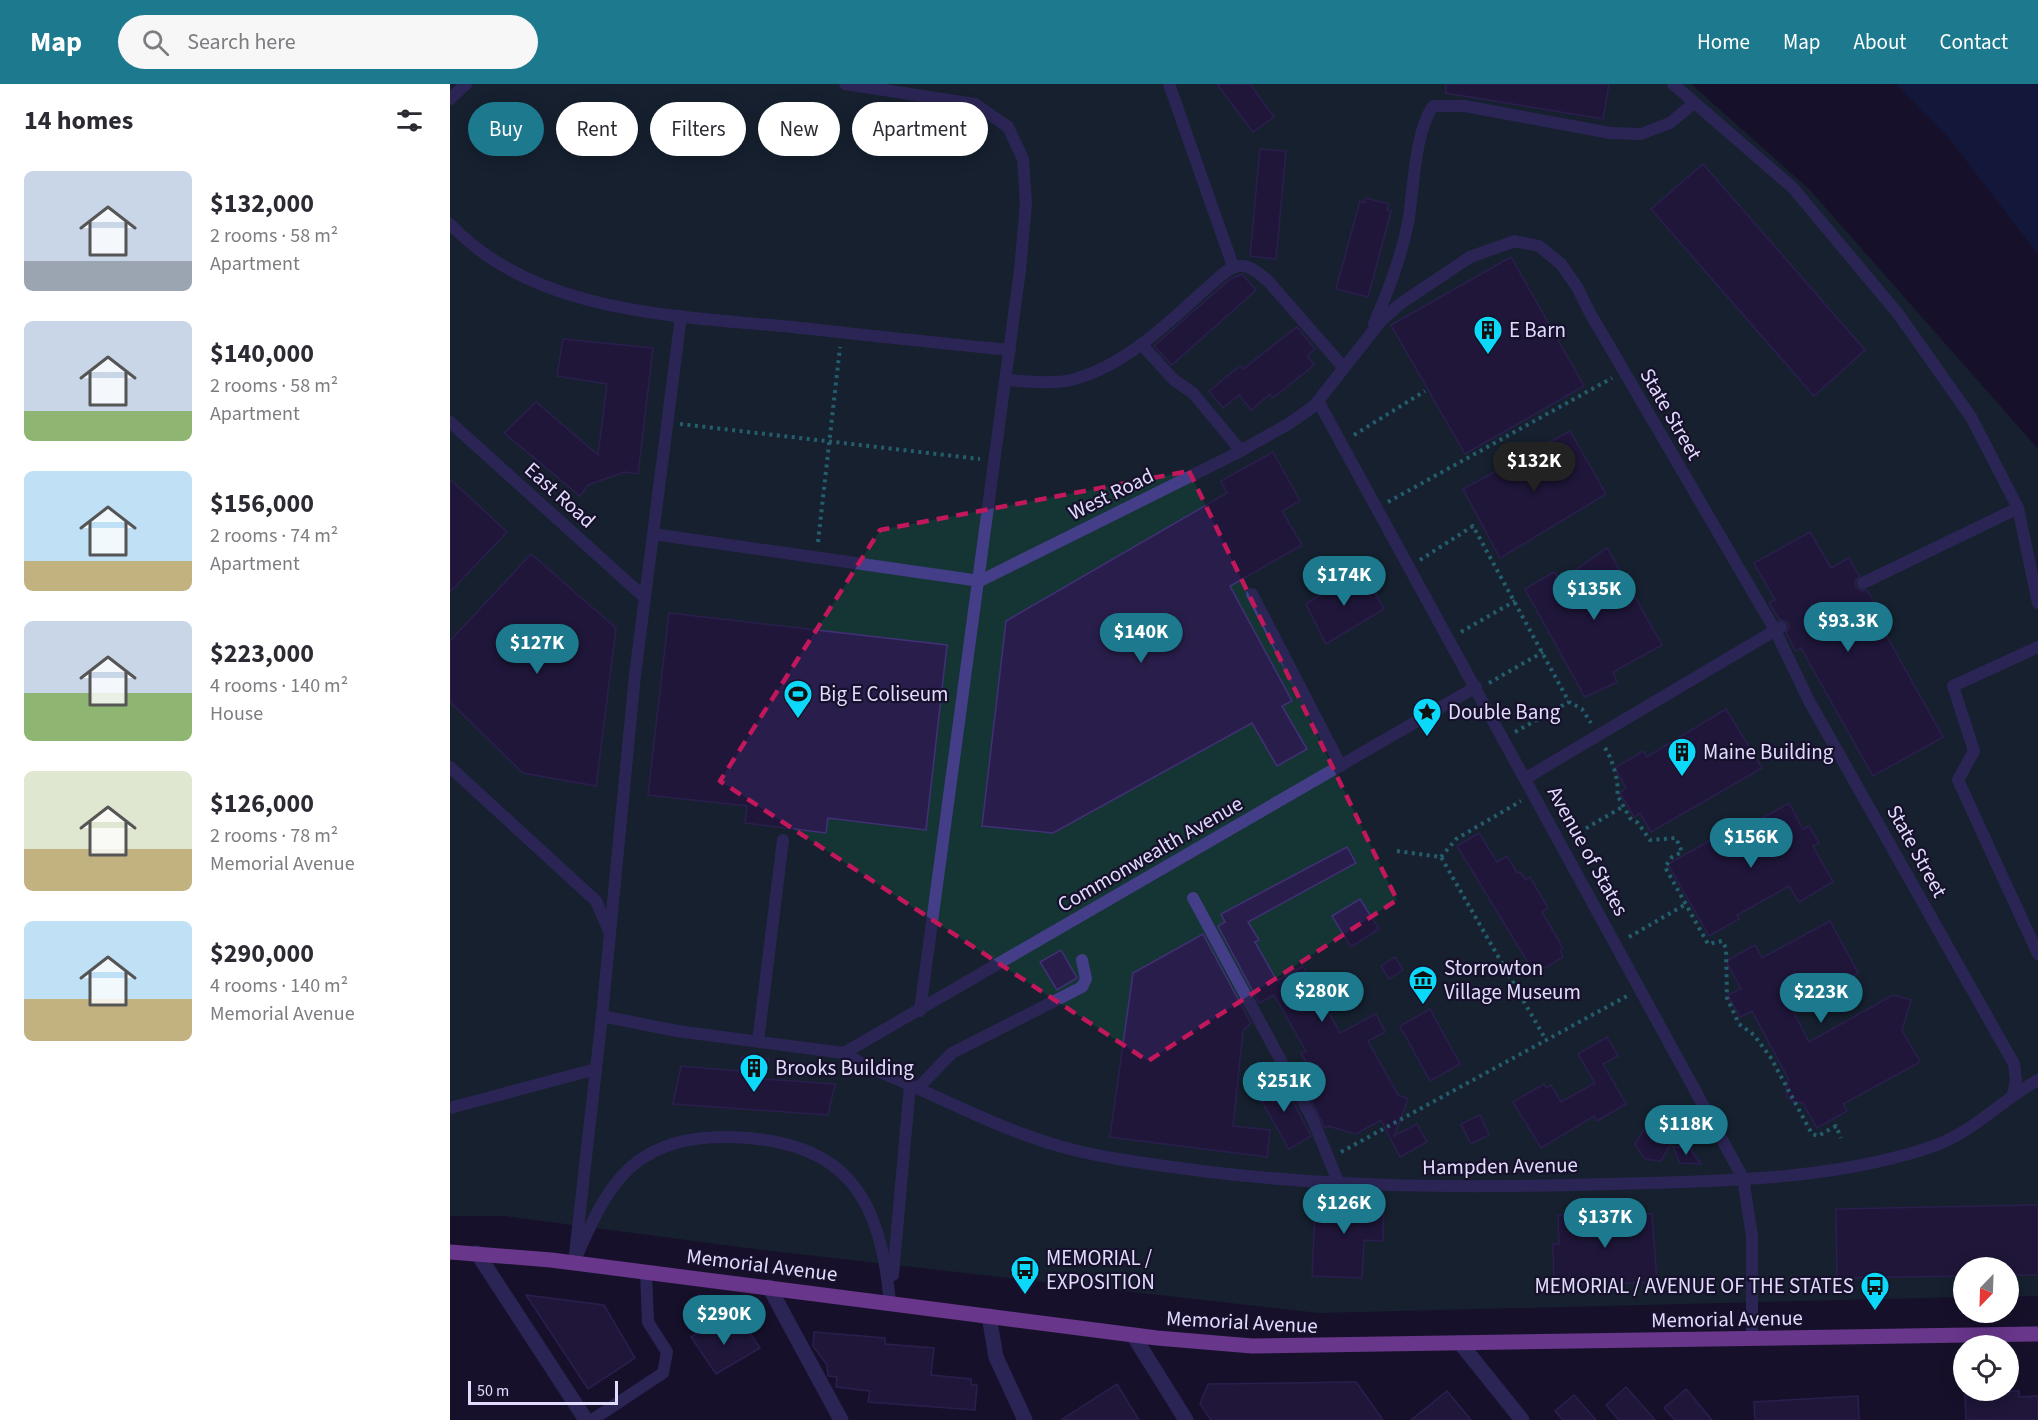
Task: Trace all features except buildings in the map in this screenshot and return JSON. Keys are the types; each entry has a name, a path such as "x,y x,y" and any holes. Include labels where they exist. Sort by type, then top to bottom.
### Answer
{"main road":[{"name":"Memorial Avenue","path":"450,1252 574,1263 1202,1343 1277,1347 2038,1334"}],"street":[{"path":"477,1253 586,1420"},
{"path":"769,1287 841,1420"},
{"path":"989,1316 996,1357 1025,1420"},
{"path":"1133,1335 1186,1420"},
{"path":"1461,1344 1522,1420"}],"lane":[{"path":"450,99 466,84"},
{"path":"845,84 975,104 1008,127 1023,159 1026,202 1010,350 920,1011"},
{"path":"1169,84 1233,266"},
{"path":"1673,84 1793,188 1899,315 1971,417 2018,508 2038,603"},
{"path":"1370,334 1391,285 1408,225 1423,130 1433,106 1465,106 1610,133 1641,134 1670,123 1694,103"},
{"path":"450,224 484,254 542,284 600,302 681,316 1010,350"},
{"name":"West Road","path":"980,581 1241,451 1290,423 1318,401 1370,334 1400,304 1470,257 1515,241"},
{"name":"State Street","path":"1515,241 1539,246 1561,264 1577,287 1624,372 1779,628 1809,700 2014,1064 2016,1080 2013,1094"},
{"path":"1006,380 1061,382 1076,379 1115,361 1141,344 1233,266 1242,264 1256,270 1344,368"},
{"path":"574,1263 602,1016 644,597 681,316"},
{"path":"1141,344 1174,380 1193,393 1241,451"},
{"name":"Avenue of States","path":"1318,401 1743,1178 1752,1236 1752,1339"},
{"name":"East Road","path":"450,422 644,597"},
{"path":"1863,583 2018,508"},
{"path":"653,534 980,581"},
{"path":"1252,594 1341,766"},
{"path":"1526,778 1779,628"},
{"path":"2038,647 1953,686 1974,751 1958,780 2038,954"},
{"name":"Commonwealth Avenue","path":"844,1053 1477,688"},
{"path":"450,767 596,901 609,932"},
{"path":"758,1041 783,840"},
{"path":"1193,898 1313,1120 1339,1184"},
{"path":"890,1303 914,1086 952,1053 1082,987 1086,980 1082,960"},
{"path":"602,1016 676,1031 844,1053"},
{"name":"Hampden Avenue","path":"844,1053 867,1067 1021,1134 1075,1150 1205,1171 1339,1184 1463,1187 1743,1178 1856,1165 1925,1149 1979,1123 2002,1107 2013,1094 2038,1080"},
{"path":"450,1108 596,1069"},
{"path":"574,1263 606,1198 638,1161 683,1141 724,1137 762,1140 798,1148 824,1159 853,1185 870,1210 882,1242 890,1303"},
{"path":"592,1420 663,1373 667,1352 648,1322 646,1272"}],"path":[{"path":"816,558 842,333"},
{"path":"1377,508 1624,372"},
{"path":"1340,444 1425,391"},
{"path":"667,423 996,461"},
{"path":"1409,567 1473,526 1569,702 1582,709 1612,760 1612,772 1619,786 1617,795 1624,806 1650,840 1676,838 1682,852 1672,857 1665,867 1708,944 1722,941 1726,948 1727,998 1739,1024 1754,1035 1771,1058 1808,1130 1818,1136 1836,1126 1841,1138"},
{"path":"1449,638 1515,601"},
{"path":"1477,688 1543,652"},
{"path":"1504,738 1569,702"},
{"path":"1442,856 1456,839 1534,793"},
{"path":"1561,843 1624,806"},
{"path":"1397,851 1442,856"},
{"path":"1442,856 1546,1040"},
{"path":"1617,945 1686,904"},
{"path":"1329,1158 1641,988"}],"highlighted area":[{"path":"1189,471 1397,900 1148,1061 720,781 880,530"}],"green space":[{"path":"450,84 1691,84 1809,189 2038,449 2038,1296 2019,1296 2019,1257 1953,1257 1953,1297 1319,1313 763,1250 505,1216 450,1216"}],"water":[{"path":"1896,84 2038,84 2038,254 1949,138"}],"place":[{"name":"E Barn","path":"1488,356"},
{"name":"Big E Coliseum","path":"798,720"},
{"name":"Double Bang","path":"1427,738"},
{"name":"Maine Building","path":"1682,778"},
{"name":"Storrowton Village Museum","path":"1423,1006"},
{"name":"Brooks Building","path":"754,1094"},
{"name":"MEMORIAL / EXPOSITION","path":"1025,1296"},
{"name":"MEMORIAL / AVENUE OF THE STATES","path":"1875,1312"}]}
